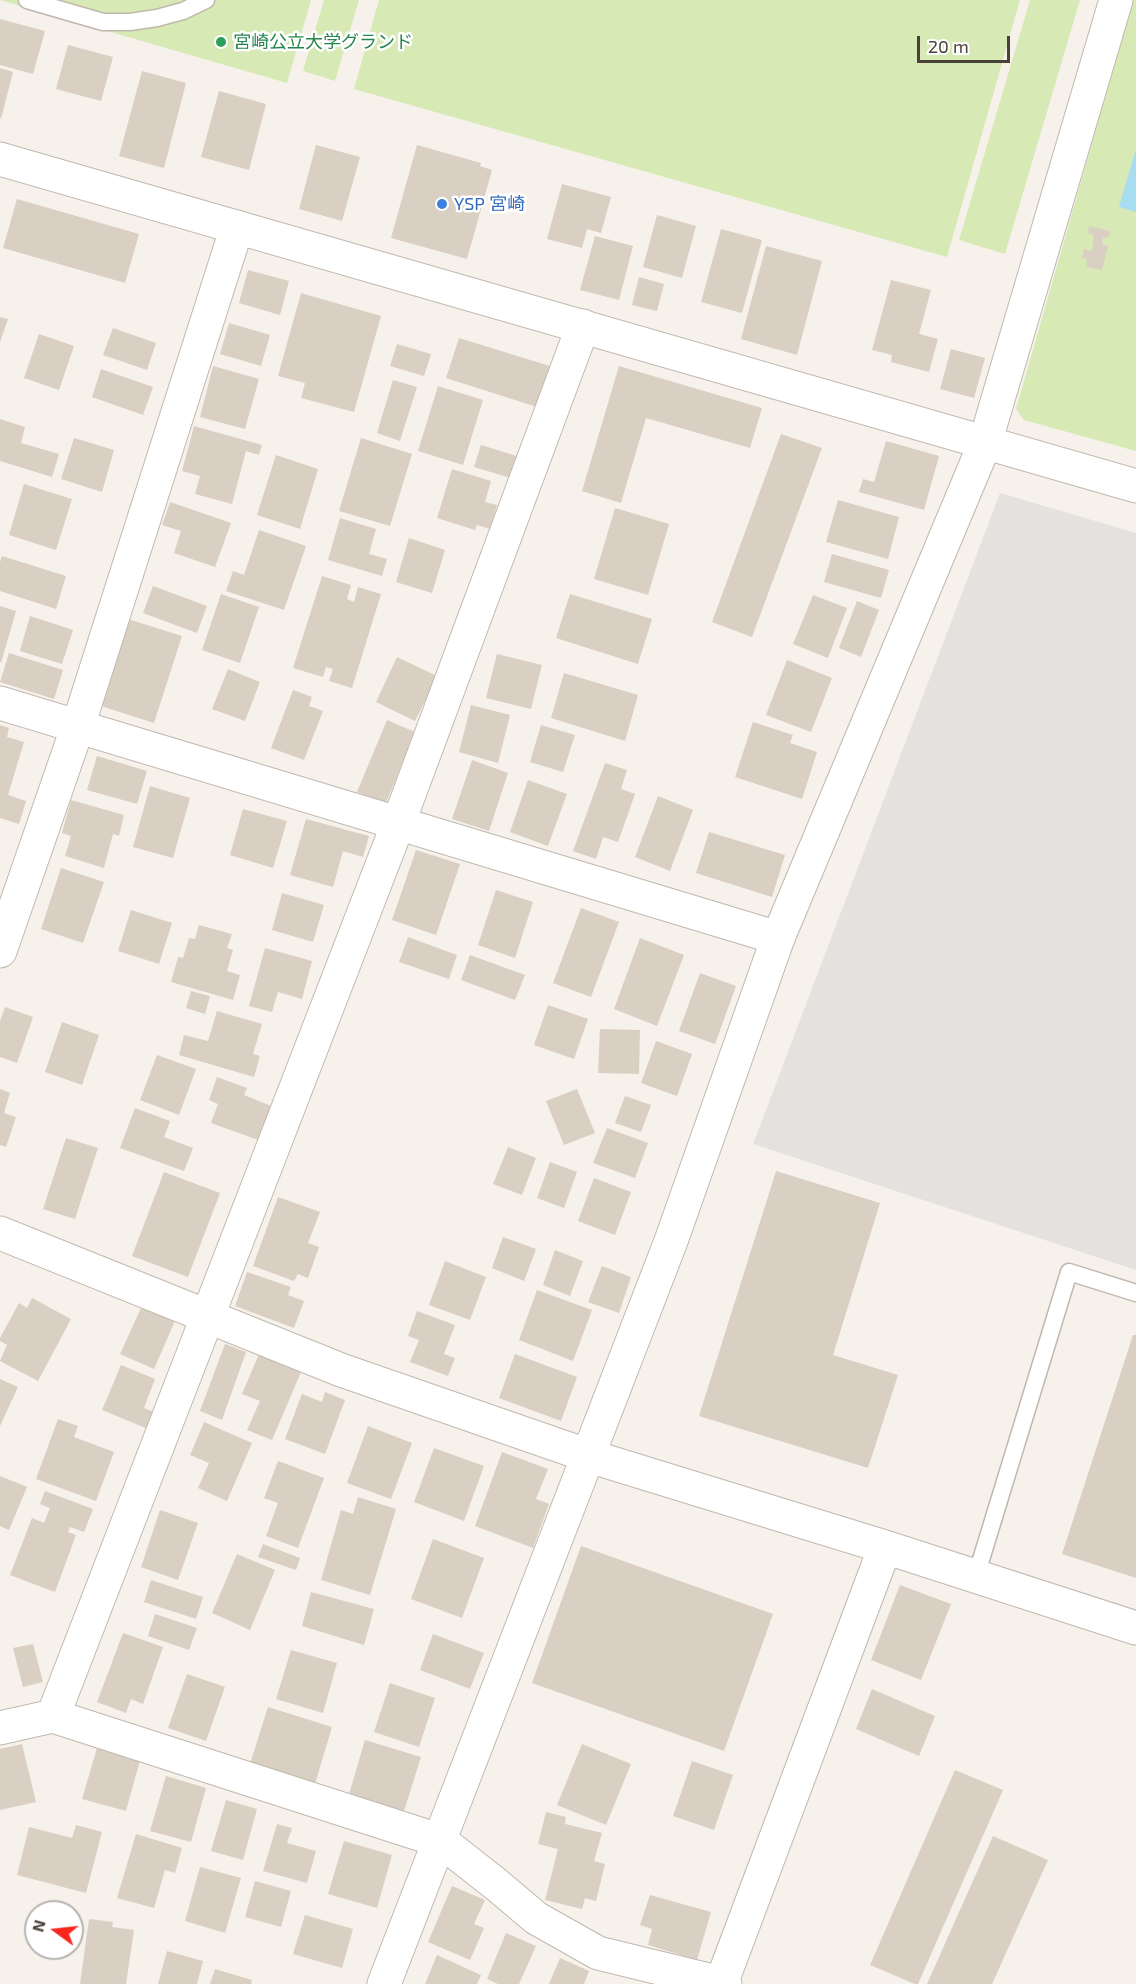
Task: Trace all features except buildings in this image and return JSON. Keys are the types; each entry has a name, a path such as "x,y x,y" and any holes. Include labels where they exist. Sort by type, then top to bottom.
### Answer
{"street":[{"path":"384,1984 671,1241 778,938 985,443 1116,0"},
{"path":"0,159 1136,486"},
{"path":"0,951 78,726 237,227"},
{"path":"52,1716 398,824 583,326"},
{"path":"0,703 778,938"},
{"path":"0,1233 341,1370 589,1456 885,1547 1136,1628"},
{"path":"0,1728 52,1716 441,1841 536,1918 598,1953 723,1984 885,1547"}],"lane":[{"path":"27,0 103,22 112,22 157,18 183,11 206,0"},
{"path":"975,1576 1069,1272 1136,1293"}],"green space":[{"name":"宮崎公立大学グランド","path":"0,0 311,0 287,83"},
{"path":"324,0 359,0 335,81 303,71"},
{"path":"379,0 1020,0 947,257 354,89"},
{"path":"1030,0 1080,0 1005,254 959,240"},
{"path":"1133,0 1136,0 1136,451 1024,420 1016,409"}],"shaded area":[{"path":"1000,493 1136,533 1136,1270 753,1144"}],"water":[{"path":"1136,149 1136,212 1119,207"}],"place":[{"name":"宮崎公立大学グランド","path":"221,42"},
{"name":"YSP 宮崎","path":"442,204"}]}
